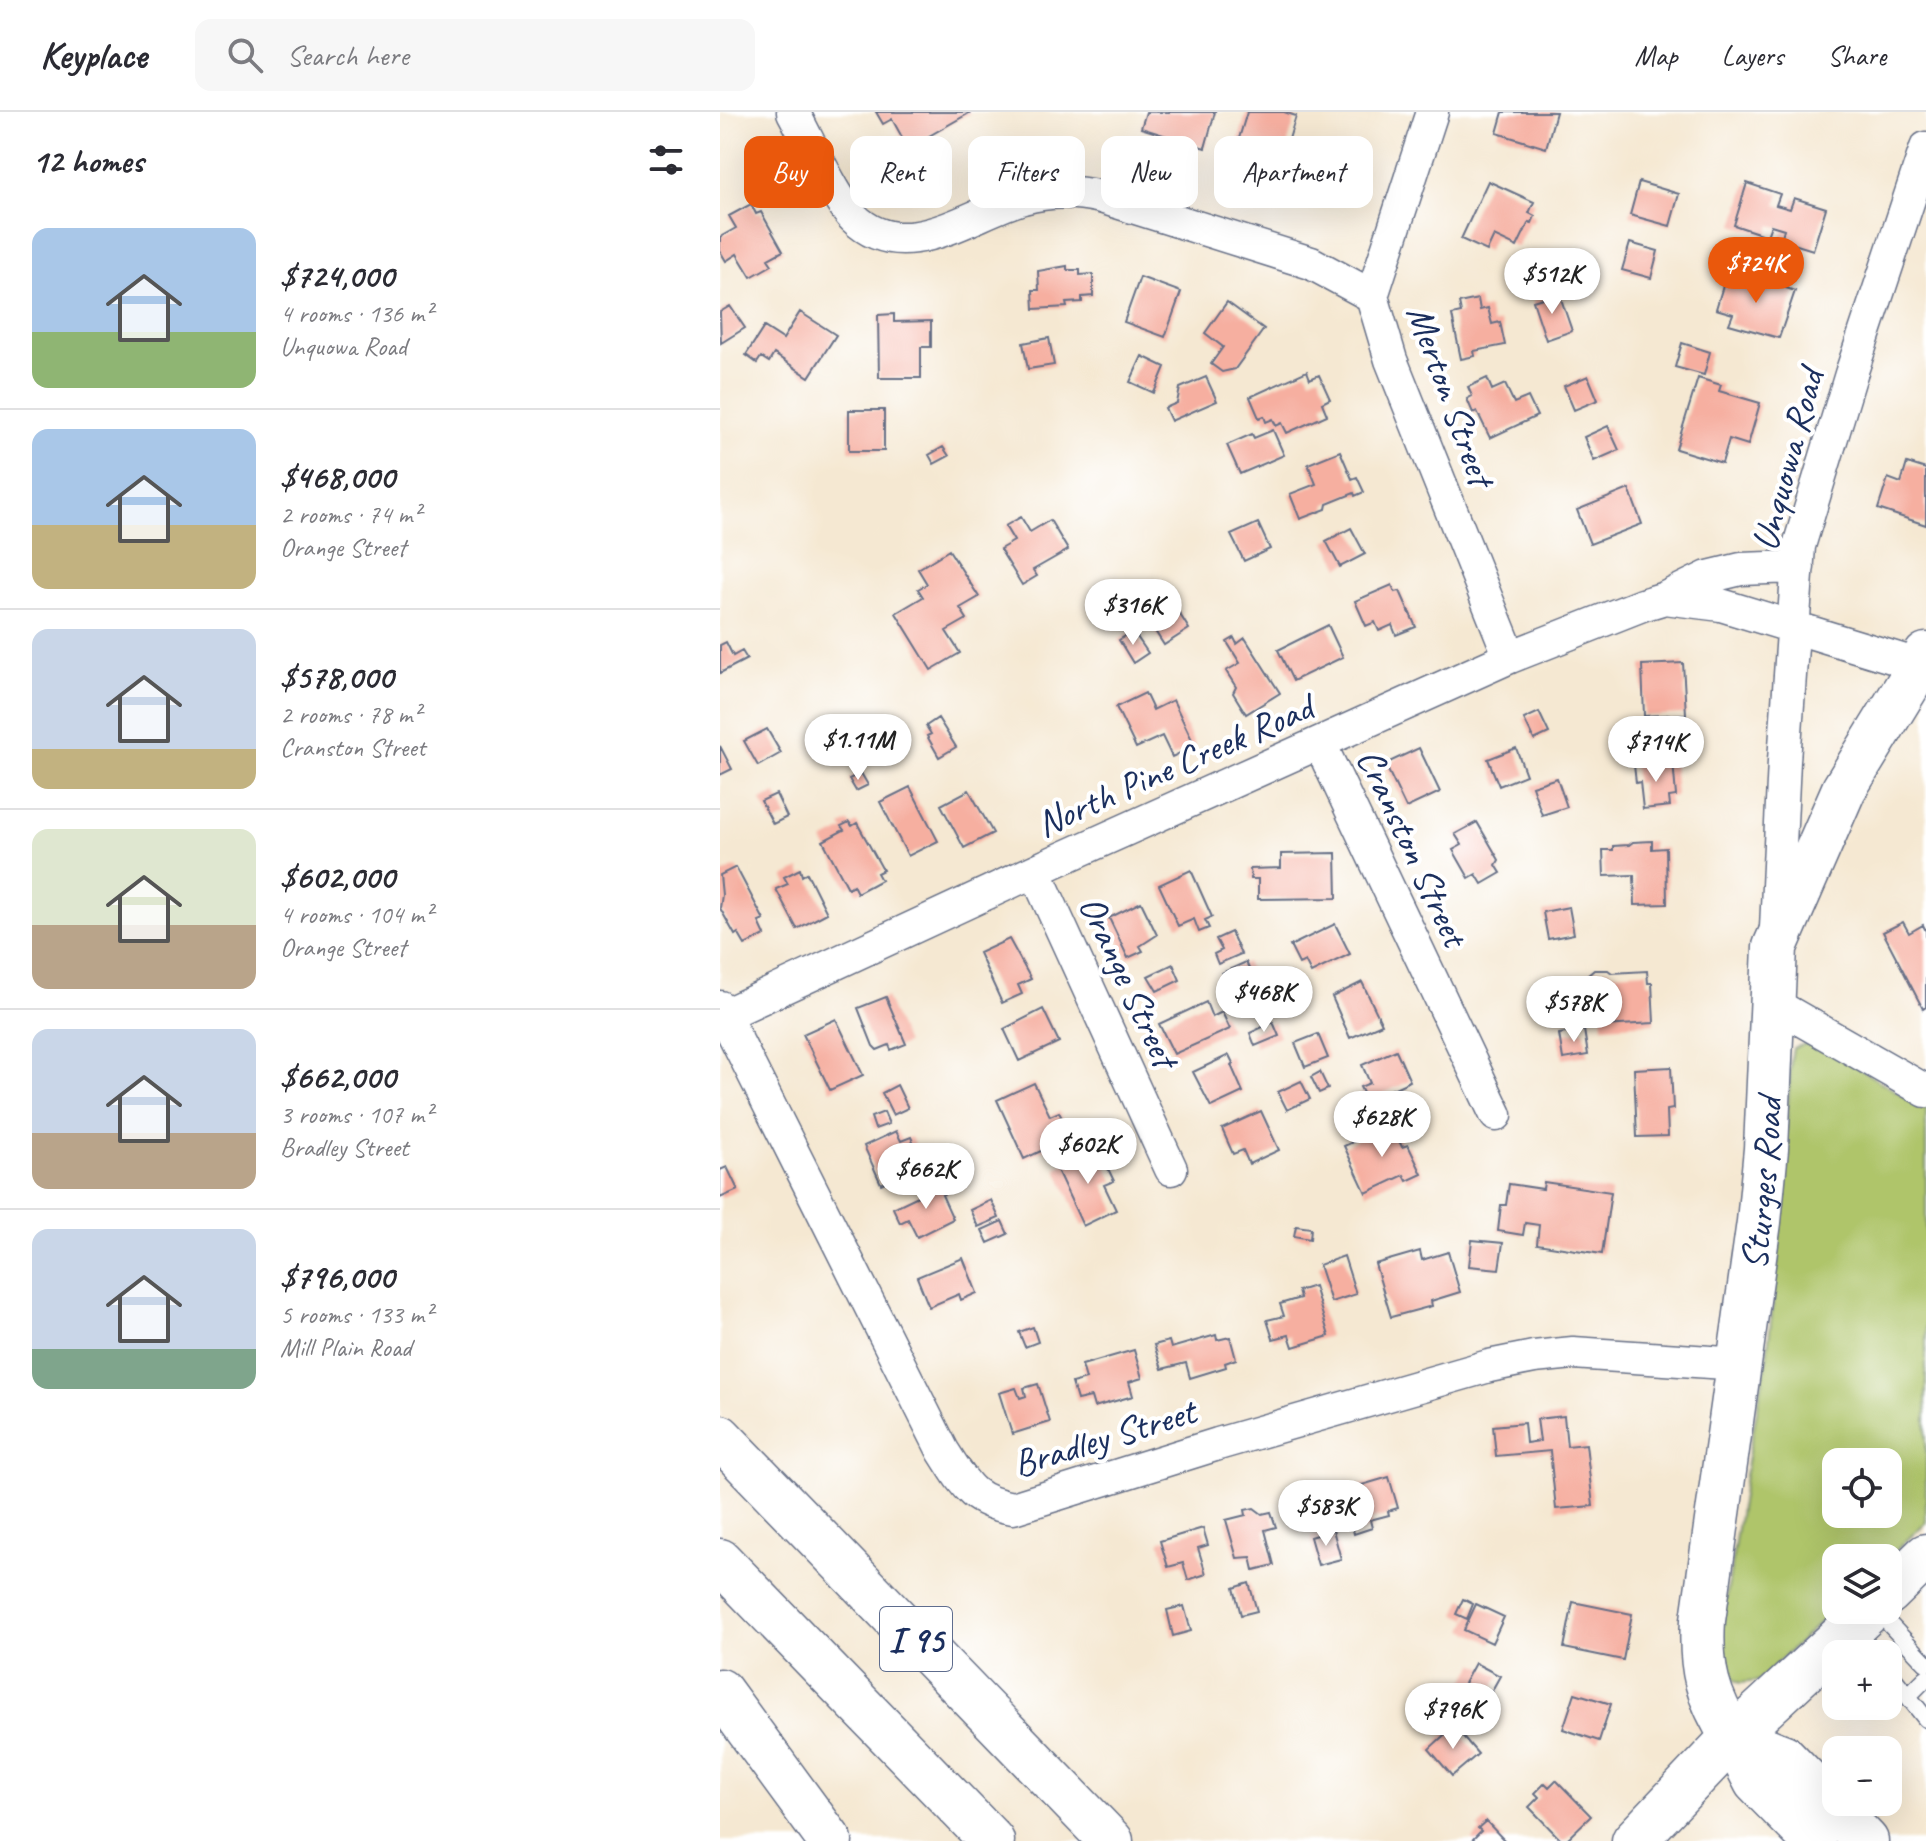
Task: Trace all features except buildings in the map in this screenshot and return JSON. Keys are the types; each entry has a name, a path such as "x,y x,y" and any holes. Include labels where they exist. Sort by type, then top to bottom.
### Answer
{"main road":[{"name":"Sturges Road","path":"1814,1841 1756,1782 1717,1712 1706,1685 1701,1652 1703,1620 1741,1364 1766,1149 1775,947 1844,789 1922,660"},
{"name":"I 95","path":"720,1437 1111,1841"},
{"path":"1902,1579 1926,1556"},
{"name":"I 95","path":"720,1561 992,1841"},
{"path":"1634,1841 1733,1737 1867,1626"},
{"path":"907,1631 1137,1841"},
{"path":"720,1691 830,1841"},
{"path":"1733,1737 1784,1757 1866,1841"}],"street":[{"path":"793,112 852,217 881,236 900,239 918,237 1021,199 1052,192 1078,192 1311,263 1372,296"},
{"name":"Merton Street","path":"1432,112 1372,296 1391,360 1510,657"},
{"name":"Unquowa Road","path":"1775,947 1799,546 1926,148"},
{"name":"North Pine Creek Road","path":"722,1013 1510,657 1665,598 1708,577 1741,569 1798,567"},
{"name":"North Pine Creek Road","path":"1665,598 1721,605 1922,660"},
{"name":"Cranston Street","path":"1320,744 1496,1115"},
{"name":"Orange Street","path":"1035,871 1171,1169"},
{"path":"1772,1003 1926,1091"},
{"name":"Bradley Street","path":"722,1013 943,1451 971,1493 997,1505 1013,1508 1218,1444 1489,1366 1534,1357 1573,1353 1741,1364"}],"lane":[{"path":"1867,1626 1926,1663"},
{"path":"1909,1695 1926,1678"},
{"path":"1902,1687 1926,1719"}],"green space":[{"path":"1817,1044 1926,1109 1926,1522 1902,1545 1822,1544 1822,1620 1758,1681 1740,1683 1726,1675 1718,1654 1747,1462 1766,1364 1777,1271 1793,1048"}]}
